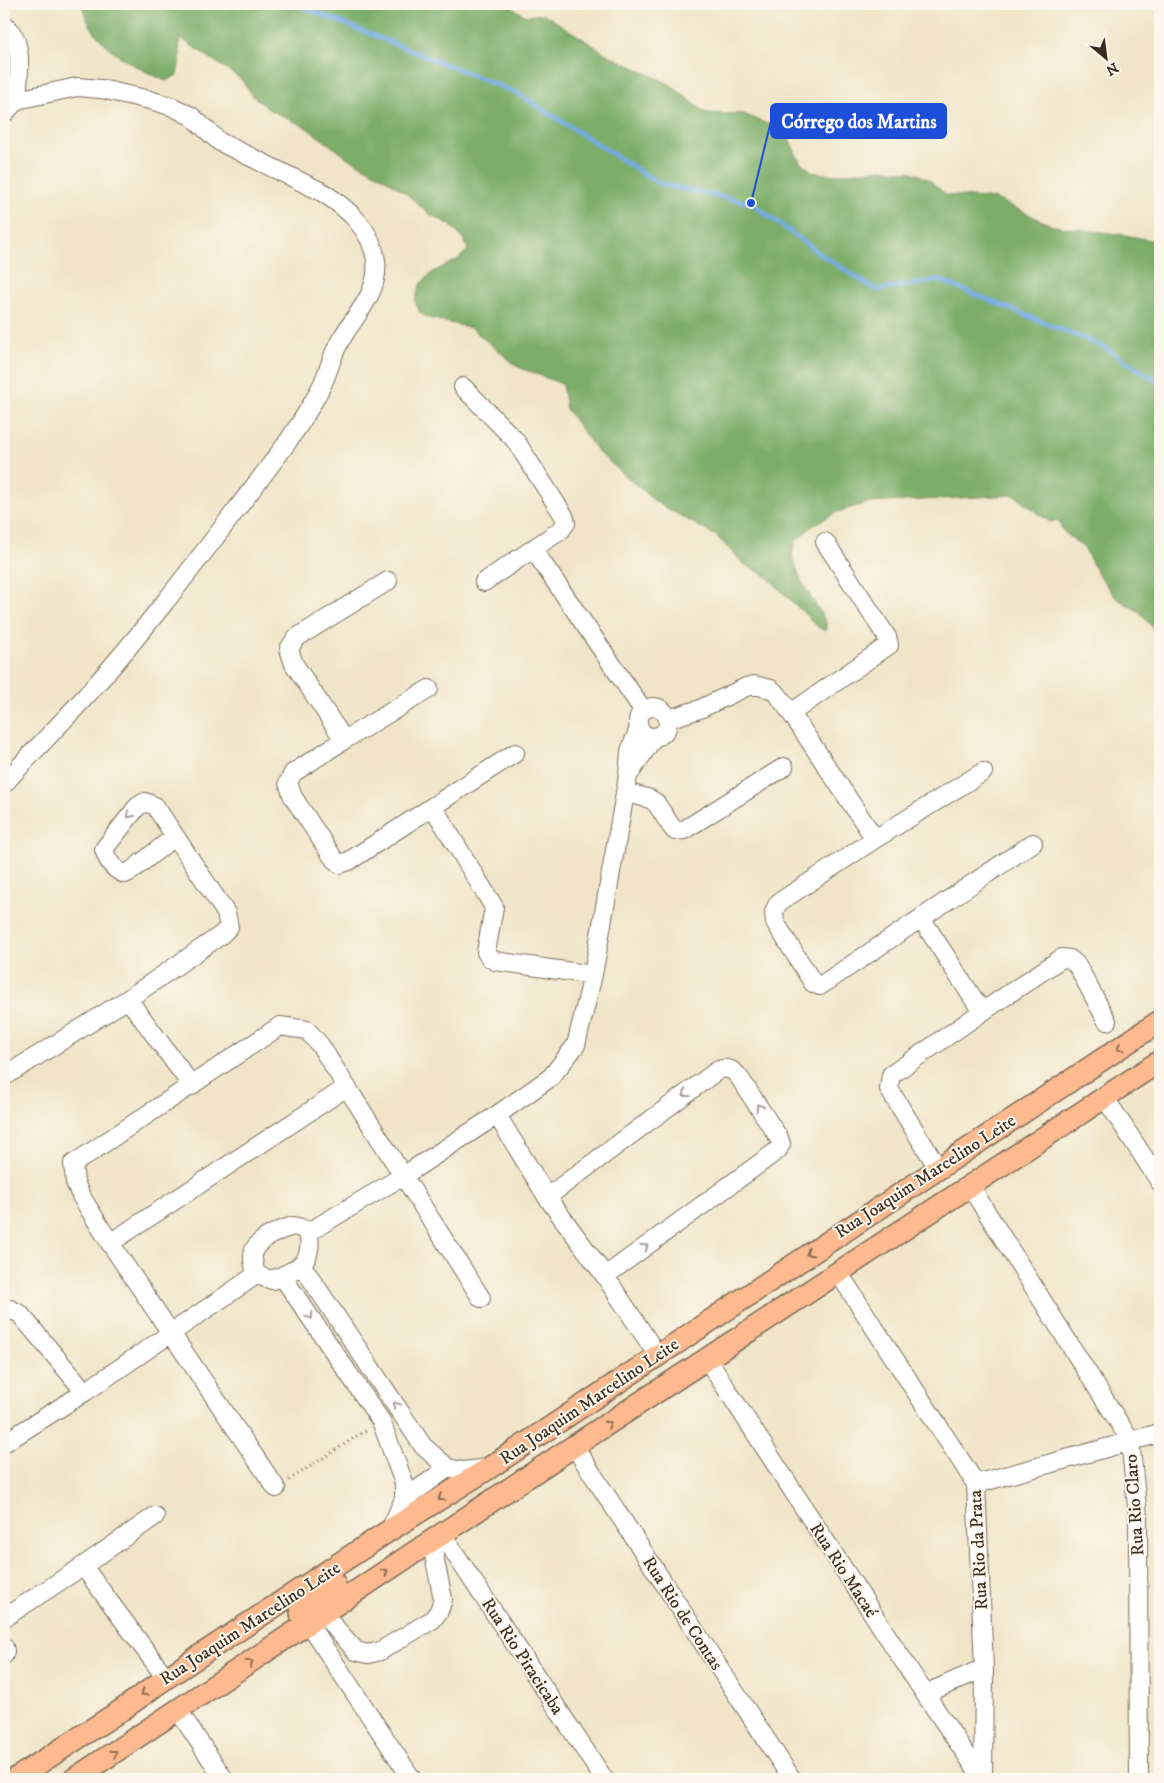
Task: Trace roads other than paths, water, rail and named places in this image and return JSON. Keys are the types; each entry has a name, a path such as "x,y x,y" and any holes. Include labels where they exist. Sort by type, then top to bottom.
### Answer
{"main road":[{"name":"Rua Joaquim Marcelino Leite","path":"15,1779 390,1530 489,1468 658,1356 1160,1020"},
{"name":"Rua Joaquim Marcelino Leite","path":"79,1776 470,1514 1160,1061"},
{"path":"920,1180 913,1196 917,1204 923,1208 936,1208"},
{"path":"880,1206 892,1217 898,1233"},
{"path":"470,1514 495,1487 575,1435 580,1428 579,1420 573,1411"},
{"path":"315,1618 301,1616 301,1610 305,1604 373,1559 390,1530"},
{"path":"123,1709 122,1718 130,1732 142,1735"},
{"path":"68,1745 78,1751 85,1765 79,1776"}],"street":[{"path":"4,24 16,40 19,50 17,100"},
{"path":"4,114 17,100 77,87 101,89 173,107 191,116 220,142 322,192 338,202 363,227 370,240 376,260 376,273 369,298 338,345 322,387 290,440 142,631 93,688 4,784"},
{"path":"463,387 515,440 564,516 566,523 561,530 484,582"},
{"path":"791,713 889,645 887,637 825,542"},
{"path":"533,549 643,710"},
{"path":"344,740 294,664 289,649 296,638 388,582"},
{"path":"307,1233 403,1176 497,1115 551,1077 576,1045 593,975 630,751 639,728 638,719 643,710 653,706 665,715 700,709 754,685 771,689 778,695 791,713 875,839"},
{"path":"429,689 344,740 294,773 288,783 293,798 334,859 340,864 349,862 515,753"},
{"path":"639,728 645,735 659,736 666,729 665,715"},
{"path":"626,784 654,737"},
{"path":"626,784 656,803 673,829 679,831 684,830 784,767"},
{"path":"983,772 875,839 778,903 774,912 775,922 813,983 820,986 1033,843"},
{"path":"433,807 494,907 486,952 490,958 496,961 593,975"},
{"path":"4,1074 5,1076 128,999 222,935 229,928 226,913 174,837"},
{"path":"921,918 982,1012"},
{"path":"938,1168 890,1089 891,1075 1062,958 1070,959 1076,965 1107,1021"},
{"path":"128,999 192,1086"},
{"path":"276,1488 110,1243 81,1196 75,1182 73,1164 280,1026 307,1030 320,1045 481,1298"},
{"path":"547,1197 718,1070 726,1068 733,1070 739,1077 779,1138 781,1144 778,1150 605,1276"},
{"path":"110,1243 347,1087"},
{"path":"1104,1098 1160,1182"},
{"path":"497,1115 547,1197 605,1276 658,1356"},
{"name":"Rua Rio Claro","path":"970,1186 1130,1440 1138,1516 1139,1779"},
{"path":"293,1226 301,1228 307,1233 310,1247 305,1261 282,1276 272,1280 256,1275 253,1254 255,1247 282,1229 293,1226"},
{"path":"301,1264 423,1446 448,1468 463,1471 489,1468"},
{"name":"Rua Rio da Prata","path":"838,1272 976,1484 984,1668 983,1779"},
{"path":"4,1443 85,1392 256,1275"},
{"path":"282,1276 381,1421 404,1483 404,1499 390,1530"},
{"path":"4,1310 10,1309 20,1314 85,1392"},
{"name":"Rua Rio Macaé","path":"707,1359 925,1694 983,1779"},
{"path":"976,1484 1160,1433"},
{"name":"Rua Rio de Contas","path":"574,1446 792,1779"},
{"path":"404,1499 448,1468"},
{"path":"4,1618 155,1516"},
{"path":"315,1618 356,1651 368,1654 380,1651 432,1620 440,1611 443,1599 436,1537"},
{"name":"Rua Rio Piracicaba","path":"436,1537 604,1779"},
{"path":"83,1566 166,1678"},
{"path":"315,1618 412,1779"},
{"path":"4,1647 4,1655"},
{"path":"925,1694 984,1668"},
{"path":"178,1710 224,1779"}],"waterway":[{"path":"295,4 517,93 660,184 751,203 819,253 876,290 939,280 1102,346 1160,383"}],"place":[{"name":"Córrego dos Martins","path":"751,203"}]}
